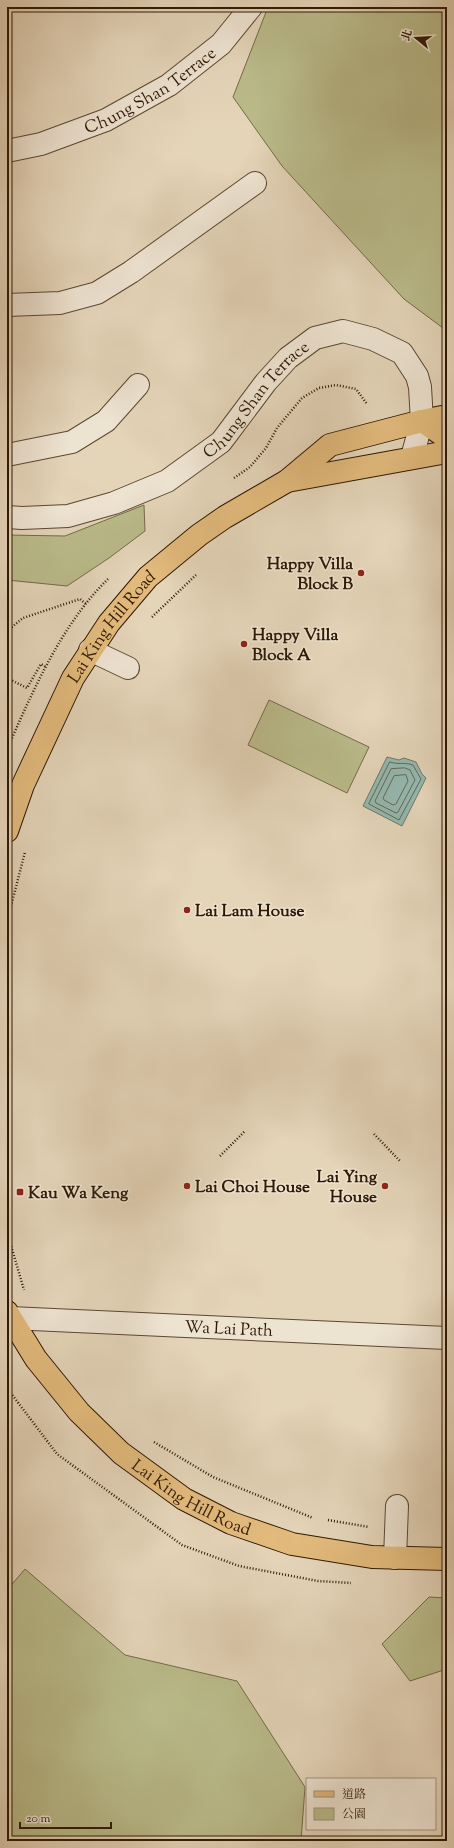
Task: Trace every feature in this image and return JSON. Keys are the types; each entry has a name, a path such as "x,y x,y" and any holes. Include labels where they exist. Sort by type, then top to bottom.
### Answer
{"main road":[{"name":"Lai King Hill Road","path":"7,831 23,785 73,678 109,623 148,577 199,535 225,517 287,481 330,445 447,416"},
{"path":"422,421 447,438"},
{"name":"Lai King Hill Road","path":"287,481 338,473 412,457 447,452"},
{"name":"Lai King Hill Road","path":"8,1315 36,1359 79,1412 121,1452 184,1499 231,1523 292,1544 372,1557 447,1559"}],"street":[{"name":"Chung Shan Terrace","path":"7,151 41,144 106,120 169,85 221,44 251,7"},
{"path":"7,305 60,303 97,293 131,272 255,183"},
{"name":"Chung Shan Terrace","path":"7,517 22,518 68,516 114,503 167,481 222,442 266,382 288,358 315,338 343,331 373,339 402,353 417,376 420,387 422,421 412,457"},
{"path":"7,455 72,442 106,421 138,386"},
{"path":"90,650 128,668"},
{"name":"Wa Lai Path","path":"8,1315 45,1320 447,1338"},
{"path":"395,1558 397,1506"}],"path":[{"path":"146,623 201,570"},
{"path":"7,631 23,618 51,607 80,598 86,604"},
{"path":"7,678 27,688 41,664 46,667"},
{"path":"7,945 10,910 26,850"},
{"path":"220,1156 245,1131"},
{"path":"374,1134 400,1161"},
{"path":"7,1232 27,1304 45,1320"},
{"path":"148,1437 213,1477 310,1518 318,1519"},
{"path":"325,1520 382,1529 396,1529"}],"green space":[{"path":"268,7 447,7 447,331 404,299 282,166 233,97"},
{"path":"144,505 145,531 109,558 67,586 7,580 7,535 65,536"},
{"path":"269,700 369,747 347,793 248,745"},
{"path":"25,1569 125,1655 237,1681 305,1787 301,1841 7,1841 7,1590"},
{"path":"429,1597 447,1598 447,1669 410,1681 382,1644"}],"water":[{"path":"387,757 399,760 404,758 416,762 422,774 426,778 402,826 363,806"}],"place":[{"name":"Happy Villa Block B","path":"361,573"},
{"name":"Happy Villa Block A","path":"244,644"},
{"name":"Lai Lam House","path":"187,910"},
{"name":"Lai Choi House","path":"187,1186"},
{"name":"Lai Ying House","path":"385,1186"},
{"name":"Kau Wa Keng","path":"20,1192"}]}
